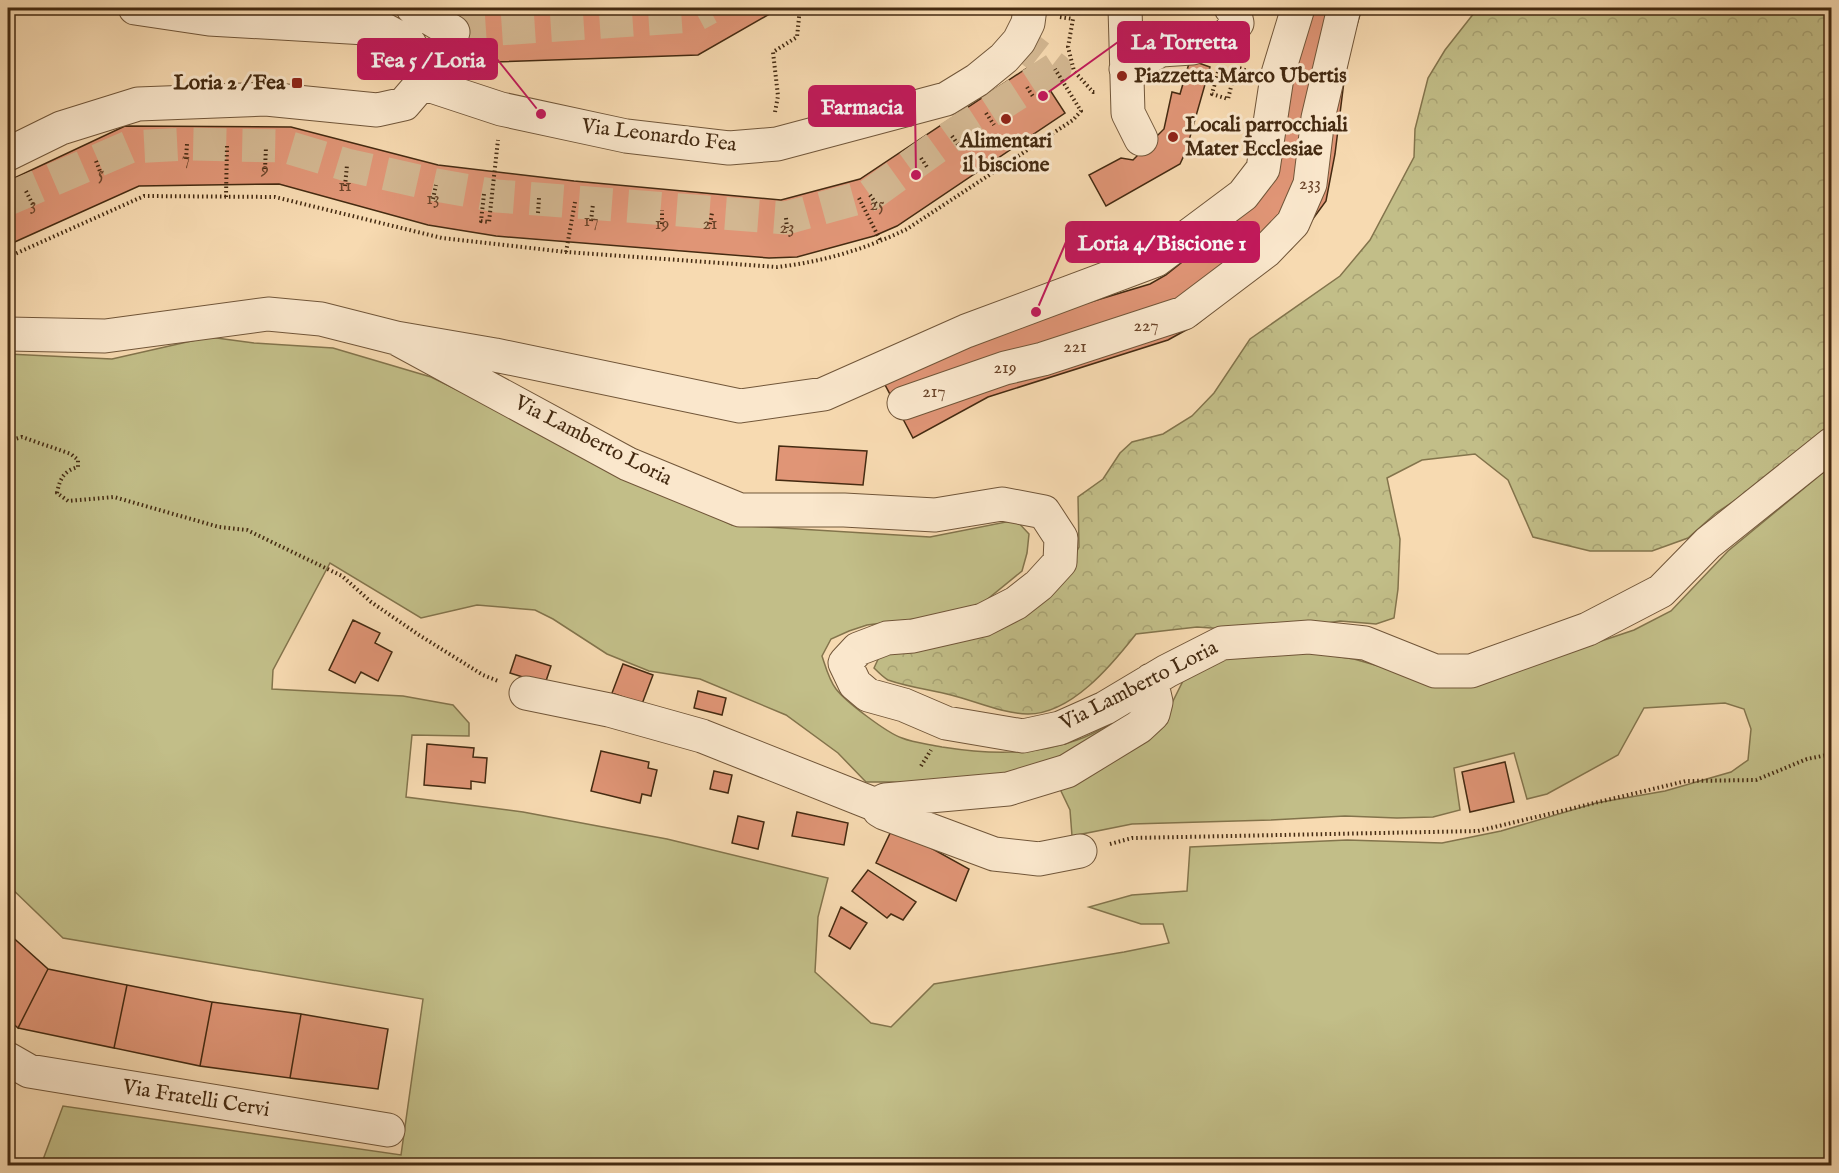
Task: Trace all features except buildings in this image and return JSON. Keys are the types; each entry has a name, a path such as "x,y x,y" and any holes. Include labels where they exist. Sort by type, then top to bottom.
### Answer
{"street":[{"path":"8,154 61,128 138,104 266,99 377,110 404,104 422,84 421,65 409,43 383,29 209,19 150,8"},
{"path":"413,8 453,32"},
{"name":"Via Leonardo Fea","path":"422,84 501,110 626,136 729,148 777,144 946,99 977,80 1004,58 1019,41 1028,23 1030,8"},
{"path":"1125,8 1128,113 1141,139"},
{"path":"1126,69 1161,50 1192,48 1226,38 1237,22 1234,10 1231,8"},
{"name":"Via Lamberto Loria","path":"8,334 105,336 268,314 321,319 396,338 495,355 740,406 824,394 966,331 1156,260 1243,195 1263,169 1277,77 1298,8"},
{"path":"904,403 1005,368 1184,313 1266,251 1293,223 1310,184 1318,118 1344,8"},
{"name":"Via Lamberto Loria","path":"396,338 628,464 740,510 844,510 935,515 1002,504 1044,512 1061,538 1060,562 1040,585 1016,603 983,620 913,636 887,638 858,650 845,663 855,684 868,695 904,705 946,723 1023,736 1060,728 1106,708 1151,680 1222,643 1309,636 1365,643 1434,671 1471,671 1503,661 1588,629 1661,591 1708,543 1832,444"},
{"path":"876,805 885,800 1008,789 1066,771 1139,727 1153,714 1156,702 1151,680"},
{"path":"526,693 609,710 702,736 876,805 884,813 994,854 1039,859 1080,851"},
{"name":"Via Fratelli Cervi","path":"8,1059 29,1071 388,1130"}],"path":[{"path":"765,118 775,112 778,96 773,52 797,37 800,8"},
{"path":"1073,19 1068,47 1074,71 1093,92"},
{"path":"1219,66 1212,94 1228,99 1236,67 1254,73"},
{"path":"8,257 144,196 275,197 442,238 566,252 777,267 807,264 881,242 907,229 1073,120 1081,111 1055,69"},
{"path":"1027,87 1034,98"},
{"path":"484,194 481,221 489,222 501,110"},
{"path":"986,113 994,125"},
{"path":"952,136 959,146"},
{"path":"186,159 187,144"},
{"path":"226,197 227,145"},
{"path":"265,169 266,147"},
{"path":"921,158 927,167"},
{"path":"96,161 101,174"},
{"path":"345,186 347,165"},
{"path":"433,199 436,185"},
{"path":"26,191 33,205"},
{"path":"870,195 877,205"},
{"path":"537,213 539,198"},
{"path":"859,198 881,242"},
{"path":"566,252 574,202"},
{"path":"591,221 593,204"},
{"path":"662,210 662,224"},
{"path":"710,224 712,213"},
{"path":"786,218 787,228"},
{"path":"8,441 22,437 71,454 78,460 78,466 63,474 59,483 57,493 68,501 114,498 219,527 247,530 342,576 371,602 419,635 483,675 526,693"},
{"path":"1080,851 1132,838 1478,831 1686,781 1756,780 1807,759 1832,754"}],"green space":[{"path":"1478,8 1831,8 1831,424 1823,434 1748,492 1716,513 1688,538 1652,551 1590,551 1533,537 1508,480 1475,454 1422,460 1387,478 1400,539 1394,618 1376,624 1340,621 1269,632 1197,627 1136,634 1115,660 1089,686 1060,706 1044,712 1028,714 1009,712 951,695 911,687 888,680 874,668 880,655 1056,589 1079,547 1078,497 1103,479 1120,453 1132,442 1163,434 1192,416 1214,393 1250,339 1340,276 1370,240 1414,157 1415,129 1428,78 1445,50"},
{"path":"209,337 254,343 333,348 431,377 732,525 930,537 1016,520 1029,534 1022,571 979,606 962,613 867,625 831,639 822,656 836,689 867,716 902,738 942,747 993,752 1044,749 1094,733 1140,704 1080,756 1008,778 937,786 866,782 838,753 786,715 700,679 649,671 607,654 535,610 477,605 421,618 330,563 273,670 272,689 403,696 453,705 469,723 469,736 412,735 406,797 523,812 667,839 828,878 818,917 815,972 871,1023 891,1027 934,984 1169,943 1163,924 1141,924 1089,907 1132,895 1187,891 1190,847 1347,840 1442,843 1501,831 1596,803 1665,791 1731,772 1748,760 1751,729 1744,709 1725,703 1644,708 1618,755 1547,794 1527,799 1514,753 1454,768 1460,810 1433,817 1345,816 1132,824 1072,836 1070,810 1060,789 1167,713 1189,669 1239,654 1306,652 1354,659 1406,674 1536,663 1634,630 1671,611 1728,551 1831,466 1831,1165 41,1165 63,1106 401,1155 423,999 63,938 8,885 8,354 112,359"}],"tunnel":[{"path":"453,32 694,16 709,8"},
{"path":"8,199 129,147 187,144 284,146 347,165 497,196 786,218 870,195 952,136 1055,69 1019,41"}],"place":[{"name":"Piazzetta Marco Ubertis","path":"1122,76"},
{"name":"Loria 2 / Fea","path":"297,83"},
{"name":"La Torretta","path":"1043,96"},
{"name":"Fea 5 / Loria","path":"541,114"},
{"name":"Alimentari il biscione","path":"1006,119"},
{"name":"Locali parrocchiali Mater Ecclesiae","path":"1173,137"},
{"name":"Farmacia","path":"916,175"},
{"name":"Loria 4/ Biscione 1","path":"1036,312"}]}
